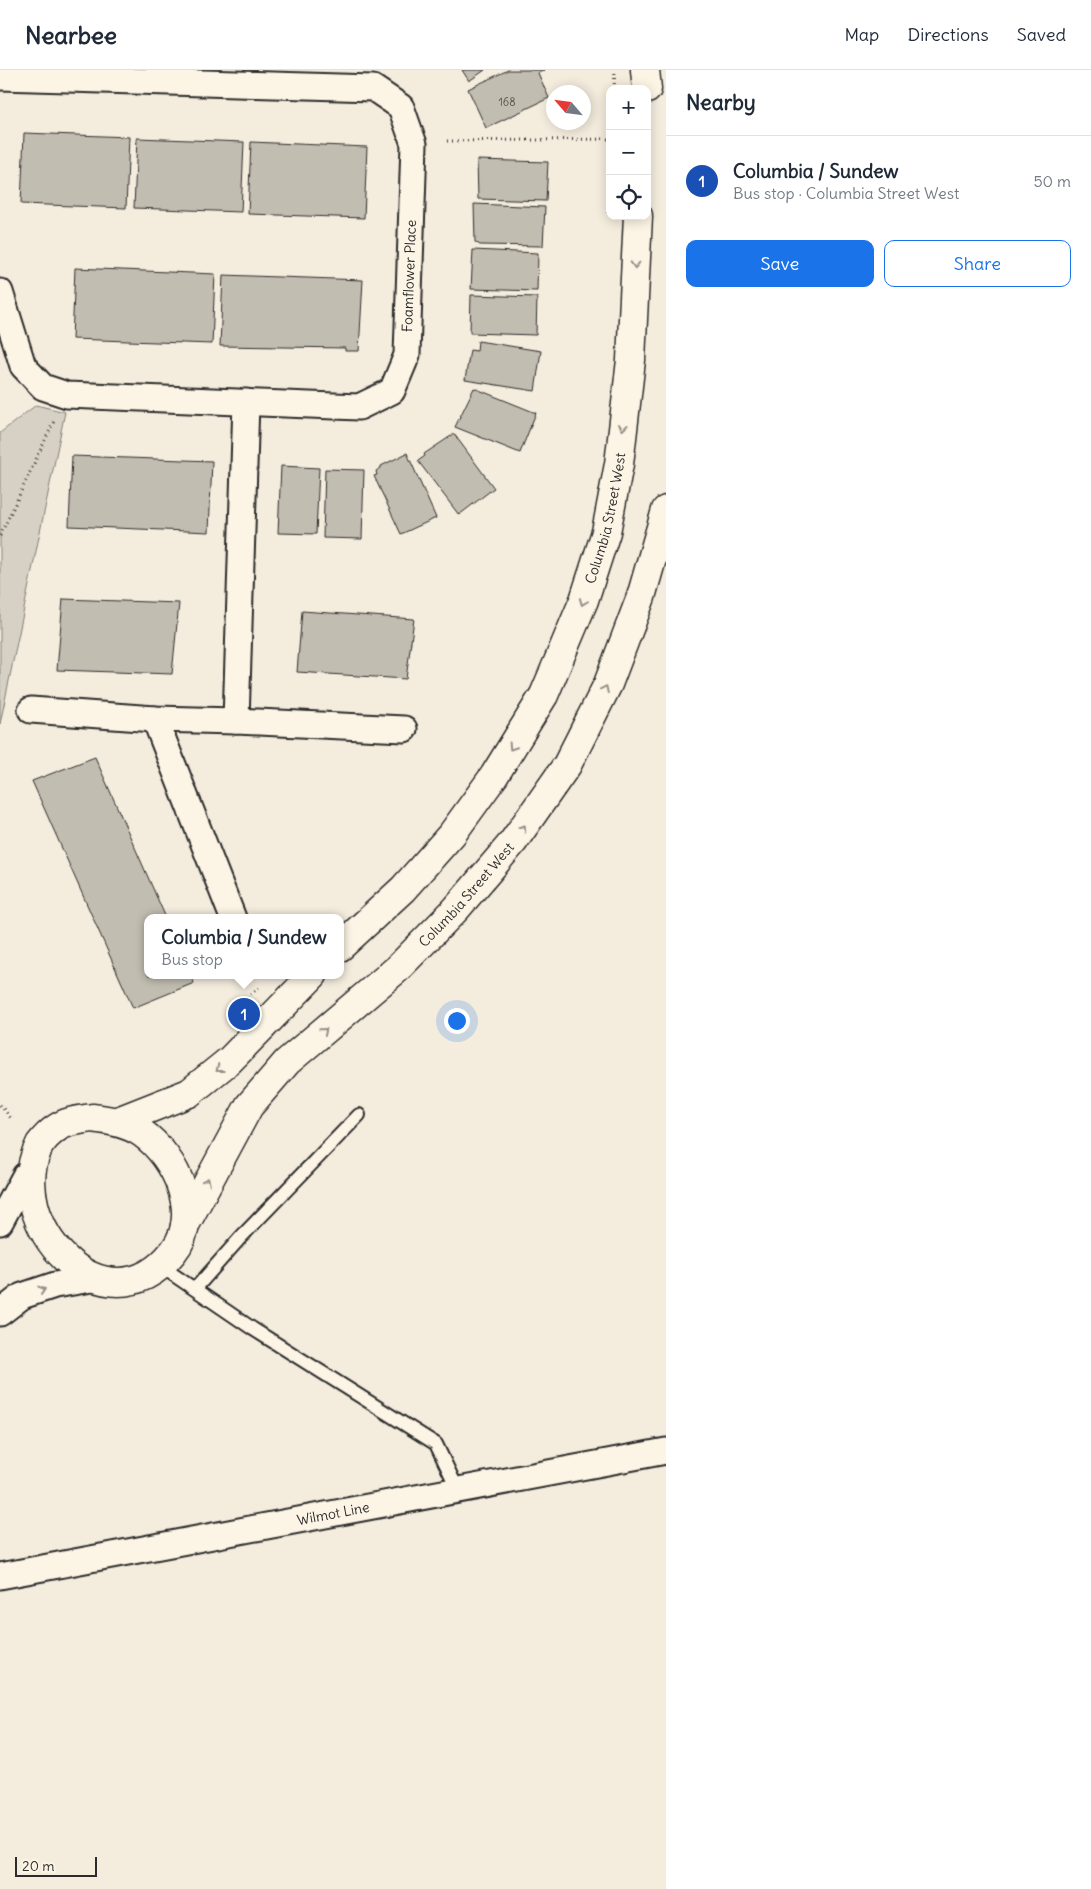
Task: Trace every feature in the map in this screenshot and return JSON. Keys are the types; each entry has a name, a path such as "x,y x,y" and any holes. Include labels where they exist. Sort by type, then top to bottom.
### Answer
{"main road":[{"path":"645,70 647,85"},
{"name":"Columbia Street West","path":"344,943 403,889 452,834 494,776 544,695 580,608 606,532 619,464 631,360 638,220"},
{"name":"Columbia Street West","path":"185,1225 250,1106 286,1062 398,969 456,908 513,842 567,765 608,684 642,597 666,510"},
{"path":"118,1122 189,1093 230,1060 309,979"},
{"path":"92,1118 118,1122 142,1133 162,1151 177,1174 185,1199 185,1225 177,1248 162,1266 142,1279 117,1283 92,1280 68,1268 48,1250 33,1227 25,1202 25,1176 33,1153 48,1135 68,1122 92,1118"}],"street":[{"name":"Foamflower Place","path":"0,77 373,88 401,107 414,144 407,355 392,391 359,407 67,395 44,386 23,366 0,292"},
{"path":"236,721 246,402"},
{"path":"31,710 155,718 404,729"},
{"path":"155,718 230,914"},
{"path":"0,1222 25,1176"},
{"path":"0,1313 22,1296 55,1285 92,1280"},
{"name":"Wilmot Line","path":"0,1576 666,1451"}],"lane":[{"path":"195,1289 241,1236 359,1115"},
{"path":"162,1266 269,1339 436,1444 458,1490"}],"path":[{"path":"614,70 614,85"},
{"path":"447,141 606,139"},
{"path":"0,536 67,395"},
{"path":"0,1105 11,1118"}],"shaded area":[{"path":"36,405 65,412 0,724 0,433"}],"building":[{"path":"462,70 485,70 469,81"},
{"path":"508,70 544,70 538,73 546,91 546,99 486,128 468,89"},
{"path":"24,133 129,137 126,208 21,204"},
{"path":"137,138 244,142 241,212 134,208"},
{"path":"251,142 367,147 364,218 248,214"},
{"path":"477,160 548,162 546,201 478,199"},
{"path":"474,204 545,207 543,246 480,245 475,242"},
{"path":"473,250 538,253 537,291 471,289"},
{"path":"75,268 215,274 212,344 72,339"},
{"path":"223,275 363,280 359,351 345,351 345,348 220,346"},
{"path":"471,295 537,297 536,335 470,333"},
{"path":"478,341 541,351 535,391 465,380 470,350 477,351"},
{"path":"474,388 536,413 520,453 455,427"},
{"path":"454,434 494,488 459,515 418,461 425,456 424,454"},
{"path":"407,453 436,518 401,534 374,476 377,475 376,471 381,466"},
{"path":"72,456 212,461 209,532 69,526"},
{"path":"281,466 319,468 316,534 278,533"},
{"path":"325,469 364,470 362,539 323,538"},
{"path":"63,599 179,603 172,674 57,670"},
{"path":"302,611 414,619 406,679 297,672"},
{"path":"95,757 164,914 144,914 144,979 192,979 194,983 133,1008 32,781"}],"place":[{"name":"Columbia / Sundew","path":"244,1014"}]}
